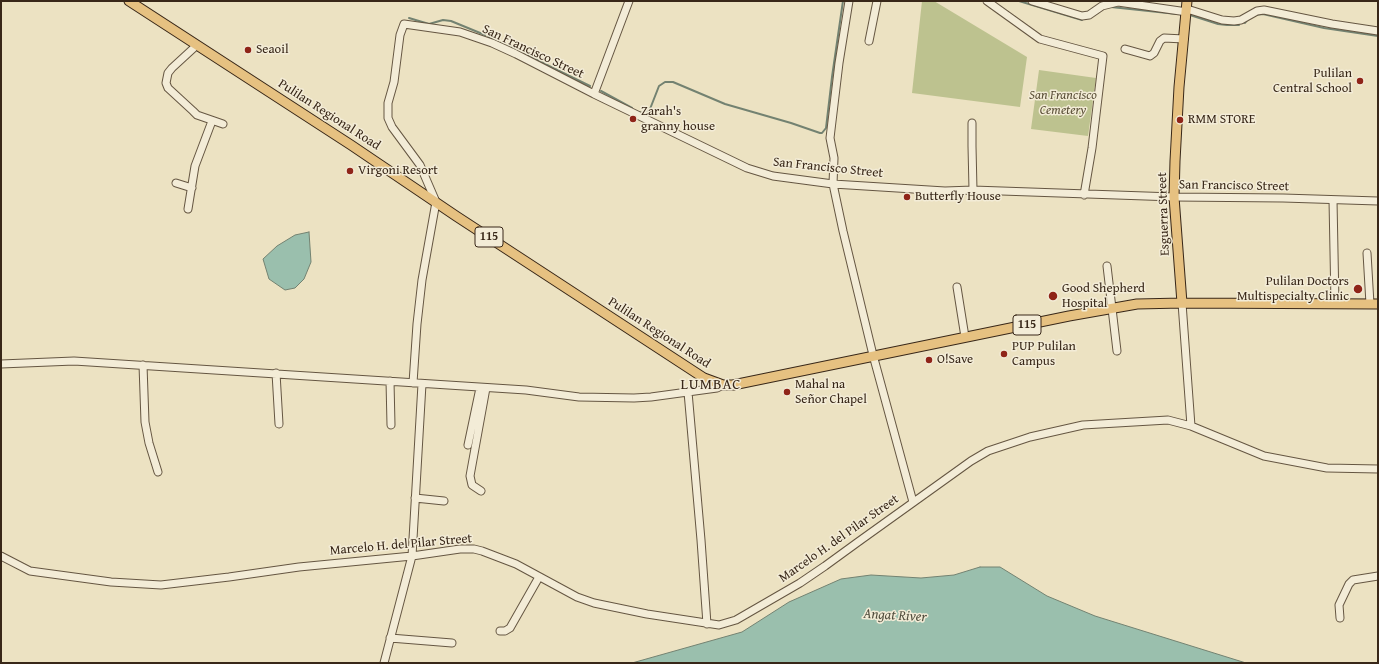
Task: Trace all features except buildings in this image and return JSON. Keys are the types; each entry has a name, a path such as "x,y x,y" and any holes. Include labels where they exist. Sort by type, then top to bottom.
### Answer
{"main road":[{"name":"Pulilan Regional Road","path":"129,1 704,378 723,384 733,384 1136,304 1374,304"},
{"name":"Esguerra Street","path":"1182,303 1174,197 1179,87 1187,7"}],"street":[{"path":"594,94 629,1"},
{"path":"849,1 839,63 830,138 834,158 833,184 873,355 913,502"},
{"path":"869,41 877,1"},
{"path":"987,1 1040,39 1103,56 1092,148 1084,195"},
{"path":"1032,1 1082,16 1089,15 1102,6 1118,2 1187,7 1222,20 1234,21 1241,20 1257,11 1264,10 1332,24 1378,31"},
{"name":"San Francisco Street","path":"436,202 420,165 392,127 388,118 388,103 394,82 400,34 404,24 460,32 492,43 747,168 773,176 833,184 945,191 973,190 1084,195 1378,201"},
{"path":"1125,49 1150,56 1154,53 1160,41 1164,38 1184,39"},
{"path":"196,45 168,73 166,83 168,88 197,115 223,124"},
{"path":"188,208 198,157 207,138 212,121"},
{"path":"972,123 973,190"},
{"path":"176,183 192,188"},
{"path":"1333,200 1335,304"},
{"path":"412,383 422,280 436,202"},
{"path":"1367,253 1374,304"},
{"path":"1107,266 1118,351"},
{"path":"957,288 965,337"},
{"name":"Esguerra Street","path":"1182,303 1191,426"},
{"path":"1,364 74,361 526,390 579,396 634,398 717,388 723,384"},
{"path":"142,365 145,422 149,443 158,472"},
{"path":"276,373 278,424"},
{"path":"390,381 391,425"},
{"path":"384,663 412,556 422,384"},
{"path":"468,445 483,388"},
{"path":"481,491 472,485 470,476 483,388"},
{"path":"688,392 707,624"},
{"name":"Marcelo H. del Pilar Street","path":"1,556 30,571 111,582 161,585 229,577 299,566 412,556 460,549 482,551 516,564 576,597 594,603 647,614 719,625 732,622 826,566 955,471 988,451 1030,438 1083,425 1168,420 1191,426 1264,456 1327,468 1378,469"},
{"path":"415,498 444,501"},
{"path":"1340,618 1339,605 1349,584 1353,580 1378,576"},
{"path":"500,631 510,628 539,577"},
{"path":"390,638 452,643"}],"green space":[{"path":"922,1 934,1 1027,57 1020,107 912,93"},
{"name":"San Francisco Cemetery","path":"1039,70 1096,78 1088,136 1031,129"}],"water":[{"path":"309,232 311,262 304,279 295,288 285,290 269,279 263,259 277,246 295,235"},
{"name":"Angat River","path":"980,567 1000,567 1047,596 1095,616 1246,663 632,663 742,632 789,602 841,579 871,575 921,578 954,575"}],"waterway":[{"path":"637,112 647,112 650,109 659,86 665,82 673,82 725,104 822,133 826,128 843,1"},
{"path":"1019,1 1082,20"},
{"path":"1111,7 1177,14"},
{"path":"1255,15 1263,14 1324,28 1378,36"},
{"path":"1190,15 1218,24 1239,25"},
{"path":"409,18 429,24 443,20 451,21 485,35"},
{"path":"1245,23 1248,19"},
{"path":"488,37 496,41"},
{"path":"498,42 505,45"},
{"path":"508,46 590,86"},
{"path":"601,91 632,108"}],"place":[{"name":"Seaoil","path":"248,50"},
{"name":"Pulilan Central School","path":"1360,81"},
{"name":"Zarah's granny house","path":"633,119"},
{"name":"RMM STORE","path":"1180,120"},
{"name":"Virgoni Resort","path":"350,171"},
{"name":"Butterfly House","path":"907,197"},
{"name":"Pulilan Doctors Multispecialty Clinic","path":"1358,289"},
{"name":"Good Shepherd Hospital","path":"1053,296"},
{"name":"PUP Pulilan Campus","path":"1004,354"},
{"name":"O!Save","path":"929,360"},
{"name":"Mahal na Señor Chapel","path":"787,392"}],"district":[{"name":"LUMBAC","path":"711,385"}]}
